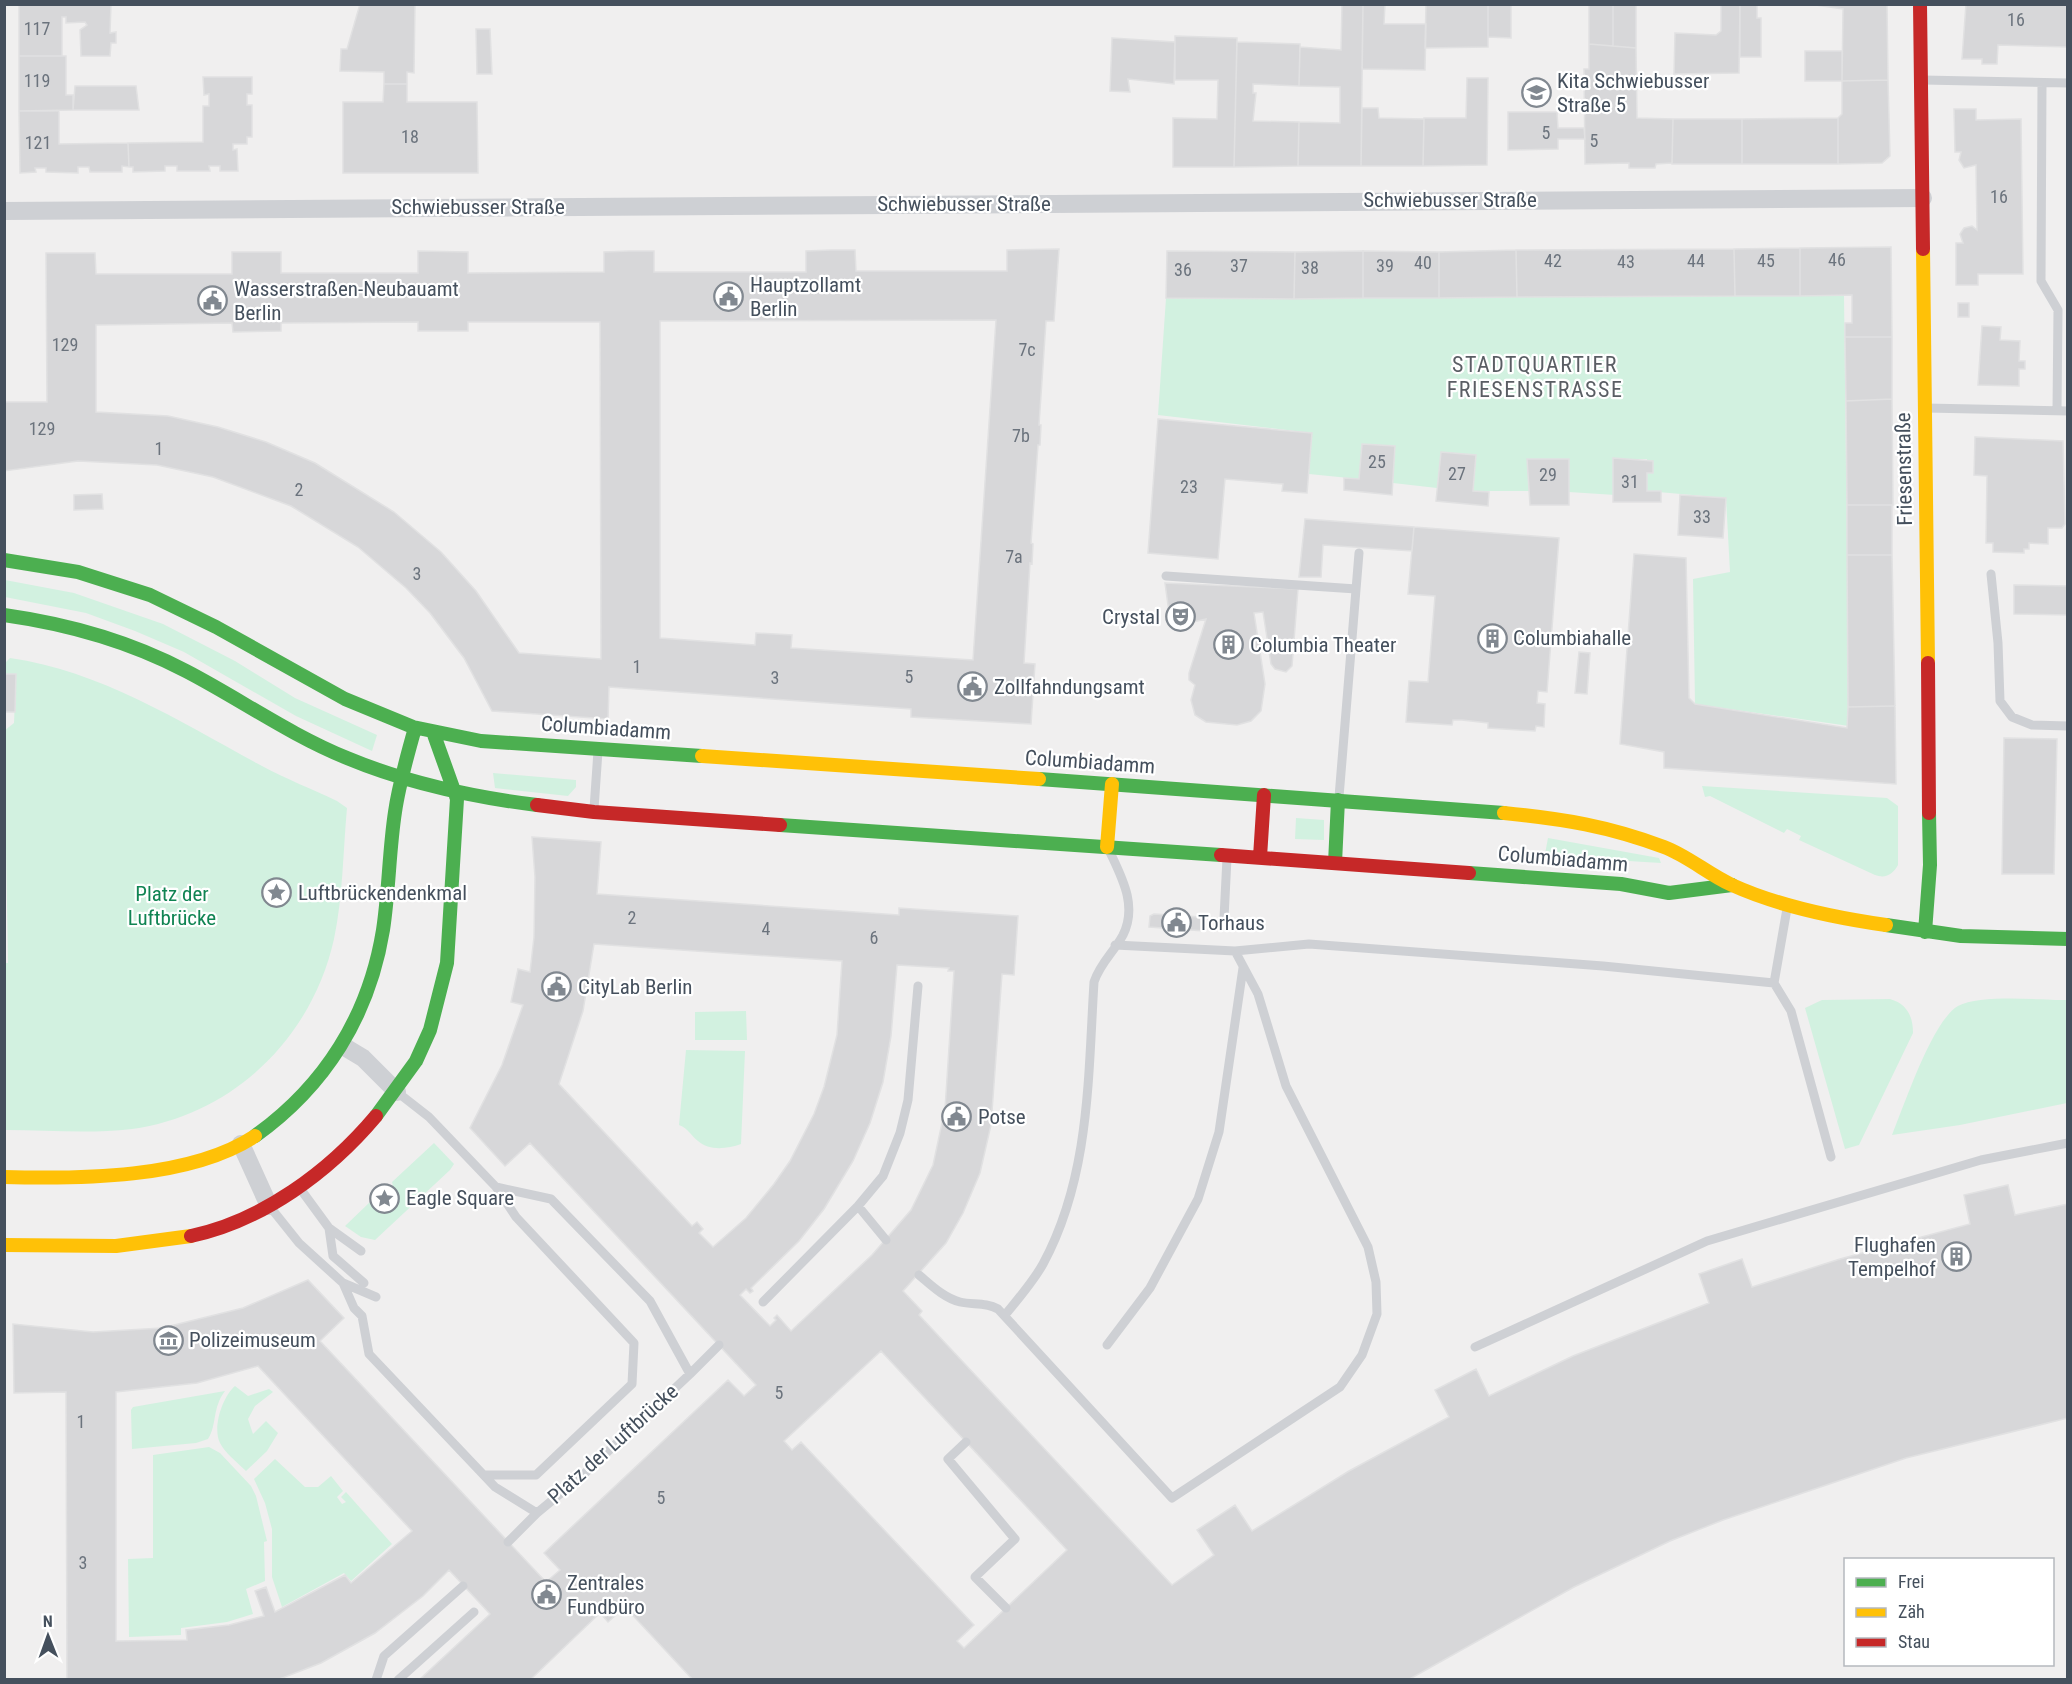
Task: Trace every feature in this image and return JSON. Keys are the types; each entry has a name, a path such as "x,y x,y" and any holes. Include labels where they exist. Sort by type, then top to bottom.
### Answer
{"main road":[{"name":"Friesenstraße","path":"1920,4 1930,865 1925,932"},
{"path":"4,560 69,569 149,595 345,700 415,728 433,732 456,793 450,957 431,1030 397,1092 375,1120 298,1187 269,1206 225,1226 152,1243 122,1246 4,1245"},
{"path":"4,615 80,629 126,644 185,671 298,736 348,759 401,778 456,793"},
{"path":"4,1177 56,1179 160,1170 223,1153 241,1144 304,1096 344,1046 365,1002 377,964 385,918 394,817 401,778 415,728"},
{"name":"Columbiadamm","path":"433,732 475,739 598,749 1506,812 1602,826 1667,848 1732,885 1833,917 1976,938 2067,939"},
{"path":"1107,847 1112,784"},
{"name":"Columbiadamm","path":"456,793 594,812 1610,883 1669,893 1732,885"},
{"path":"1260,857 1264,795"},
{"path":"1335,863 1338,800"}],"street":[{"name":"Schwiebusser Straße","path":"4,211 1923,198"},
{"name":"Platz der Luftbrücke","path":"344,1046 363,1058 397,1092"},
{"name":"Platz der Luftbrücke","path":"241,1144 269,1206"}],"lane":[{"path":"1921,80 2067,83"},
{"path":"2042,83 2042,281 2063,310 2056,410"},
{"path":"1924,408 2067,411"},
{"path":"1338,800 1359,554"},
{"path":"1991,574 1998,643 2000,701 2012,717 2032,725 2067,726"},
{"path":"1166,576 1356,589"},
{"path":"594,812 598,749"},
{"path":"1005,1315 1042,1265 1067,1206 1076,1177 1085,1121 1095,982 1098,969 1123,935 1126,923 1128,893 1107,847"},
{"path":"1224,918 1227,855"},
{"path":"1788,903 1774,983 1791,1011 1831,1157"},
{"path":"1115,945 1235,951 1309,944 1603,966 1774,983"},
{"path":"919,1275 940,1293 957,1301 992,1305 1005,1315 1172,1498 1340,1387 1362,1354 1377,1314 1374,1274 1368,1247 1356,1219 1286,1086 1258,994 1235,951"},
{"path":"1107,1345 1150,1288 1198,1199 1219,1132 1243,968"},
{"path":"764,1302 858,1206 883,1176 900,1133 912,1072 918,986"},
{"name":"Platz der Luftbrücke","path":"397,1092 429,1117 496,1187 516,1217 634,1343 632,1384 536,1475 484,1475"},
{"path":"1475,1347 1707,1240 1981,1160 2067,1143"},
{"path":"298,1187 329,1228 361,1251"},
{"name":"Platz der Luftbrücke","path":"343,1283 354,1308 362,1316 369,1354 495,1487 537,1513 616,1444 690,1374 650,1301 551,1199 496,1187"},
{"name":"Platz der Luftbrücke","path":"269,1206 299,1243 343,1283 376,1297"},
{"path":"858,1206 886,1240"},
{"path":"329,1228 333,1256 364,1283"},
{"path":"690,1374 719,1345"},
{"path":"966,1442 948,1459 1015,1539 975,1576 1006,1608"},
{"path":"508,1542 537,1513"},
{"path":"376,1680 384,1656 463,1586"},
{"path":"398,1680 474,1612"}],"green space":[{"path":"1844,295 1849,726 1695,704 1693,579 1730,572 1726,498 1647,491 1647,459 1613,459 1615,495 1569,492 1568,459 1527,459 1529,491 1473,491 1476,456 1441,452 1437,488 1393,483 1395,446 1362,444 1359,479 1309,474 1312,433 1158,415 1166,298"},
{"path":"5,580 74,593 163,624 235,661 295,698 377,735 372,751 296,716 184,652 135,631 86,613 5,597"},
{"name":"Platz der Luftbrücke","path":"10,658 77,674 109,687 171,716 271,771 337,801 347,808 341,890 334,939 323,975 307,1008 287,1039 263,1066 234,1089 203,1107 169,1121 132,1129 84,1132 5,1130 4,963 8,963 4,731 14,723 16,674 5,674 5,663"},
{"path":"493,773 576,780 576,787 568,796 495,788"},
{"path":"1702,786 1887,798 1898,806 1898,865 1889,875 1875,875 1799,840 1801,836 1787,829 1784,833 1710,796 1705,797"},
{"path":"1296,818 1324,820 1324,840 1295,839"},
{"path":"1548,838 1659,858 1661,863 1547,856 1545,854"},
{"path":"1890,999 1905,1007 1912,1021 1913,1033 1859,1145 1845,1149 1805,1008 1822,1000"},
{"path":"1995,999 2067,1000 2067,1103 1960,1125 1892,1135 1911,1085 1938,1028 1958,1006 1968,1002"},
{"path":"746,1011 747,1040 695,1040 695,1012"},
{"path":"686,1050 745,1051 741,1144 713,1148 702,1144 679,1125"},
{"path":"434,1143 454,1164 375,1240 361,1237 345,1226 370,1202 385,1208 396,1197 392,1182"},
{"path":"235,1386 248,1396 269,1389 273,1392 255,1406 248,1419 253,1434 266,1421 278,1433 267,1451 246,1471 220,1443 217,1429 223,1404"},
{"path":"225,1391 218,1404 208,1439 196,1443 132,1449 131,1410 133,1407"},
{"path":"209,1447 220,1453 251,1486 256,1496 267,1541 264,1542 265,1581 246,1589 253,1614 227,1622 181,1628 181,1635 129,1637 128,1559 153,1558 153,1455"},
{"path":"275,1459 305,1487 318,1487 331,1476 343,1491 337,1497 342,1504 346,1502 341,1497 346,1492 392,1544 351,1581 344,1573 282,1607 272,1577 272,1529 265,1503 254,1479"}],"building":[{"path":"19,4 111,4 110,33 116,32 116,43 111,43 110,56 81,56 80,30 87,25 85,22 66,23 66,17 62,17 62,56 19,56"},
{"path":"360,4 415,4 414,73 407,72 407,84 384,84 384,72 340,71 341,49 347,49"},
{"path":"1342,4 1363,4 1361,166 1298,166 1299,122 1340,123 1340,87 1299,86 1300,47 1341,50"},
{"path":"1363,4 1385,4 1384,24 1426,24 1425,70 1362,69"},
{"path":"1426,4 1488,4 1488,47 1425,48"},
{"path":"1488,4 1511,4 1511,38 1488,37"},
{"path":"1589,4 1613,4 1613,46 1589,44"},
{"path":"1613,4 1636,4 1636,48 1613,46"},
{"path":"1721,4 1740,4 1739,73 1674,74 1675,33 1716,35 1721,31"},
{"path":"1740,4 1757,4 1757,18 1761,18 1761,57 1740,57"},
{"path":"1809,4 1887,4 1888,80 1842,81 1843,9"},
{"path":"1966,4 2068,4 2068,47 1998,45 1997,64 1982,64 1982,59 1962,59"},
{"path":"476,29 490,29 492,74 477,74"},
{"path":"1175,36 1237,38 1234,167 1173,167 1173,118 1217,119 1218,80 1175,80"},
{"path":"1112,38 1175,42 1174,84 1128,79 1130,92 1110,91"},
{"path":"1237,42 1300,44 1299,86 1253,84 1253,93 1256,93 1253,121 1299,122 1298,166 1234,167"},
{"path":"1589,44 1636,48 1637,118 1673,119 1672,163 1656,164 1655,168 1629,168 1629,163 1585,164 1584,69 1589,69"},
{"path":"1805,51 1842,51 1842,81 1805,81"},
{"path":"19,56 66,56 66,95 73,95 73,110 19,111"},
{"path":"203,77 252,77 252,94 247,94 247,105 252,105 252,137 247,137 247,144 233,144 233,150 237,149 238,171 220,171 220,166 209,166 210,171 177,171 177,166 165,166 165,171 133,172 133,167 129,167 128,143 203,142 203,106 209,106 209,94 204,95"},
{"path":"1467,78 1488,78 1487,165 1423,166 1424,118 1466,118"},
{"path":"1888,80 1890,156 1882,163 1838,164 1838,118 1842,114 1842,81"},
{"path":"384,84 407,84 407,102 477,102 478,173 343,173 343,102 383,102"},
{"path":"75,86 136,86 139,110 73,110"},
{"path":"1362,108 1378,108 1379,118 1424,119 1423,166 1361,166"},
{"path":"1954,109 1976,109 1976,120 2021,119 2023,274 1978,274 1978,285 1956,285 1956,243 1963,243 1960,234 1964,228 1972,226 1977,230 1976,165 1964,168 1959,160 1961,152 1955,152"},
{"path":"19,111 59,111 59,144 128,143 129,167 122,166 122,172 90,172 89,167 78,167 78,173 46,172 46,168 35,168 36,172 20,173"},
{"path":"1508,112 1557,112 1558,128 1584,128 1585,139 1558,139 1558,149 1508,150"},
{"path":"1838,118 1838,164 1742,164 1742,119"},
{"path":"1673,119 1742,119 1742,164 1672,164"},
{"path":"1891,247 1892,337 1845,337 1845,323 1852,323 1852,295 1800,296 1800,248"},
{"path":"1800,248 1800,296 1735,296 1734,249"},
{"path":"1059,249 1054,321 1046,321 1039,425 1041,425 1040,445 1038,445 1031,543 1033,544 1032,564 1030,563 1024,663 1035,664 1031,724 911,717 911,709 609,687 608,719 492,711 464,658 430,613 406,588 358,547 291,506 213,477 157,465 78,461 4,471 4,402 47,402 46,253 95,253 96,274 232,274 232,252 281,252 281,273 418,273 418,251 468,252 468,273 604,272 604,252 629,251 654,251 654,272 806,272 806,251 831,250 855,250 856,271 1007,271 1007,250","holes":["996,320 973,660 791,648 792,635 756,633 755,645 660,638 660,321","418,322 418,331 468,331 468,322 600,322 601,659 519,653 476,591 441,552 394,512 315,463 266,442 218,427 168,416 96,412 96,325 232,323 233,332 281,331 281,323"]},
{"path":"1734,249 1735,296 1517,297 1516,250"},
{"path":"1516,250 1517,297 1439,298 1439,252"},
{"path":"1167,251 1295,252 1294,299 1166,298"},
{"path":"1363,251 1363,298 1294,299 1295,252"},
{"path":"1363,251 1439,252 1439,298 1363,298"},
{"path":"1958,303 1969,303 1969,317 1958,317"},
{"path":"1982,326 2001,327 2000,340 2020,341 2019,361 2025,361 2025,369 2019,369 2019,386 1978,385"},
{"path":"1845,337 1892,337 1892,399 1846,401"},
{"path":"1892,399 1893,505 1847,505 1846,401"},
{"path":"1158,419 1312,433 1307,493 1282,491 1283,484 1225,479 1218,559 1148,553"},
{"path":"1975,437 2063,441 2065,524 2062,528 2048,528 2048,544 2029,543 2029,549 2024,549 2024,553 1993,552 1993,543 1986,543 1987,476 1974,475"},
{"path":"1362,444 1395,446 1392,495 1344,490 1344,478 1359,479"},
{"path":"1441,452 1476,455 1473,491 1489,492 1488,506 1436,501"},
{"path":"1613,458 1653,461 1653,473 1647,473 1647,491 1661,491 1661,502 1613,502"},
{"path":"1527,459 1569,459 1569,505 1530,505"},
{"path":"102,494 103,509 74,510 74,495"},
{"path":"1680,495 1726,498 1723,538 1678,535"},
{"path":"1847,505 1892,505 1892,555 1847,555"},
{"path":"1305,519 1414,527 1412,551 1323,545 1321,577 1299,577"},
{"name":"Columbiahalle","path":"1414,527 1559,538 1547,692 1538,691 1537,703 1545,704 1544,727 1536,726 1535,731 1488,728 1488,723 1462,720 1453,720 1452,725 1406,722 1409,681 1428,682 1435,596 1408,594"},
{"path":"1634,554 1686,558 1689,698 1695,704 1847,728 1848,707 1895,706 1896,784 1664,768 1664,752 1620,744"},
{"path":"1847,555 1892,555 1895,706 1848,707"},
{"name":"Columbia Theater","path":"1165,583 1298,589 1292,666 1286,672 1275,669 1271,664 1263,612 1254,613 1265,684 1261,711 1251,721 1237,725 1206,722 1195,715 1191,700 1195,685 1189,680 1189,673 1206,619 1171,627"},
{"path":"2014,585 2068,586 2068,615 2014,614"},
{"path":"1579,652 1590,653 1587,694 1575,693"},
{"path":"4,674 16,674 15,712 4,712"},
{"path":"2004,738 2057,739 2054,874 2002,874"},
{"name":"Flughafen Tempelhof","path":"532,837 601,842 597,894 899,915 899,908 1018,916 1014,975 1002,974 991,1125 980,1173 963,1213 946,1243 903,1291 922,1311 919,1315 1172,1585 1214,1555 1197,1530 1235,1505 1252,1531 1349,1471 1449,1417 1435,1390 1476,1369 1489,1396 1573,1356 1709,1303 1699,1274 1742,1259 1752,1287 1840,1259 1970,1224 1964,1195 2008,1185 2015,1215 2068,1204 2068,1418 1906,1458 1723,1520 1670,1541 1574,1587 1408,1680 693,1680 625,1607 608,1622 600,1613 530,1680 419,1680 490,1614 449,1570 423,1596 375,1633 321,1663 277,1680 67,1680 66,1392 14,1393 13,1324 93,1332 162,1328 243,1308 308,1280 344,1318 320,1341 546,1582 560,1570 544,1553 728,1380 744,1396 756,1385 530,1143 505,1166 470,1128 502,1065 523,1005 511,1002 518,969 530,972 534,937 535,877","holes":["594,944 842,961 837,1035 824,1087 814,1114 790,1161 774,1184 746,1218 713,1247 699,1233 703,1229 697,1222 692,1226 559,1084 583,1011","897,965 949,968 948,971 954,971 945,1109 933,1165 911,1210 872,1255 791,1331 777,1315 774,1318 776,1320 770,1326 740,1295 746,1289 750,1293 753,1291 751,1288 799,1241 824,1209 853,1161 870,1123 883,1082 891,1036","881,1351 1067,1550 964,1648 957,1641 974,1625 801,1442 792,1450 784,1441","258,1366 412,1531 351,1583 345,1575 275,1612 266,1587 255,1591 264,1616 229,1625 186,1630 187,1640 116,1641 116,1392 197,1383"]},
{"path":"1154,914 1201,917 1204,919 1204,931 1149,927 1150,916"}],"traffic: fast":[{"path":"4,560 78,572 150,595 216,627 345,699 413,727 481,741 702,756"},
{"path":"4,615 75,629 143,651 186,671 305,739 370,767 440,788 537,805"},
{"path":"255,1136 303,1095 323,1072 355,1020 367,991 383,930 397,802 415,728"},
{"path":"376,1116 416,1061 430,1030 447,963 457,799 433,732"},
{"path":"1039,779 1504,813"},
{"path":"1335,863 1338,800"},
{"path":"1925,932 1930,865 1929,813"},
{"path":"780,825 1221,855"},
{"path":"1469,873 1621,884 1669,893 1732,885"},
{"path":"1886,925 1961,936 2068,939"}],"traffic: slow":[{"path":"1923,249 1928,663"},
{"path":"702,756 1039,779"},
{"path":"1107,847 1112,784"},
{"path":"1504,813 1566,821 1624,834 1673,851 1723,881 1768,899 1827,915 1886,925"},
{"path":"4,1177 99,1176 167,1168 199,1161 229,1150 255,1136"},
{"path":"4,1245 116,1246 191,1236"}],"traffic: jam":[{"path":"1920,4 1923,249"},
{"path":"1928,663 1929,813"},
{"path":"1260,857 1264,795"},
{"path":"537,805 594,812 780,825"},
{"path":"1221,855 1469,873"},
{"path":"191,1236 243,1219 293,1191 316,1175 376,1116"}],"place":[{"name":"Kita Schwiebusser Straße 5","path":"1536,93"},
{"name":"Hauptzollamt Berlin","path":"729,297"},
{"name":"Wasserstraßen-Neubauamt Berlin","path":"213,301"},
{"name":"Crystal","path":"1181,617"},
{"name":"Columbiahalle","path":"1492,638"},
{"name":"Columbia Theater","path":"1229,645"},
{"name":"Zollfahndungsamt","path":"973,687"},
{"name":"Luftbrückendenkmal","path":"277,893"},
{"name":"Torhaus","path":"1177,923"},
{"name":"CityLab Berlin","path":"557,987"},
{"name":"Potse","path":"957,1117"},
{"name":"Eagle Square","path":"385,1198"},
{"name":"Flughafen Tempelhof","path":"1957,1257"},
{"name":"Polizeimuseum","path":"168,1340"},
{"name":"Zentrales Fundbüro","path":"546,1595"}],"district":[{"name":"STADTQUARTIER FRIESENSTRASSE","path":"1535,376"}]}
